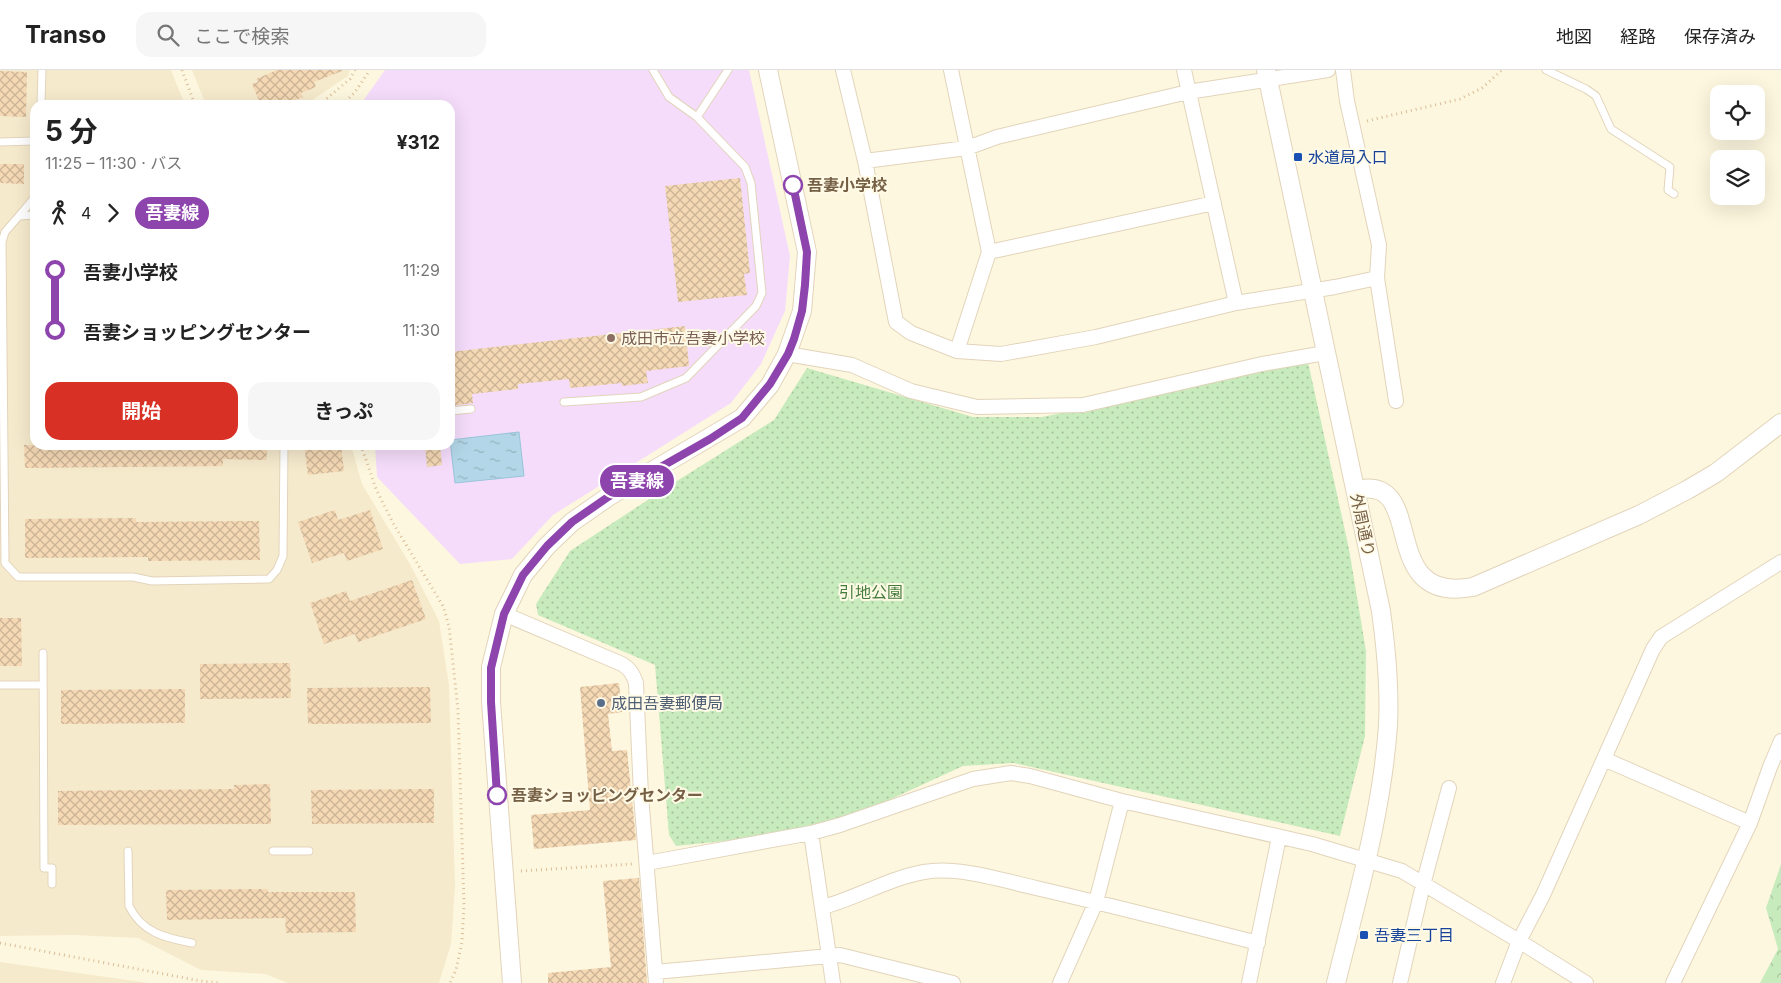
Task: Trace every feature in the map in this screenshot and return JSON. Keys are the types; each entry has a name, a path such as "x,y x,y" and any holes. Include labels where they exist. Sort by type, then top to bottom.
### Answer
{"street":[{"path":"512,983 491,702 491,668 504,614 523,575 547,546 572,522 608,497 710,439 742,418 770,384 788,354 802,311 807,252 768,70"},
{"path":"843,70 865,161 896,322 911,333 957,351 1010,353 1096,337 1236,303 1378,278"},
{"path":"951,70 989,252 957,351"},
{"path":"1184,70 1236,303"},
{"path":"865,161 968,148 997,137 1266,74 1328,70"},
{"path":"1343,70 1347,101 1379,245 1378,278 1396,401"},
{"name":"外周通り","path":"1266,74 1356,490 1381,611 1386,650 1388,723 1385,762 1371,842 1336,983"},
{"path":"989,252 1214,203"},
{"path":"788,354 852,365 911,391 977,407 1083,405 1262,364 1325,353"},
{"path":"1356,490 1372,489 1388,496 1395,507 1413,564 1419,574 1430,584 1444,588 1460,589 1473,587 1638,515 1716,473 1781,423"},
{"path":"1503,983 1519,941 1543,895 1653,649 1661,637 1781,562"},
{"path":"504,614 622,664 633,675 636,684 641,795 656,977 840,955 953,983"},
{"path":"1673,983 1750,823 1781,741"},
{"path":"1604,759 1750,823"},
{"path":"648,863 811,833 840,825 964,782 1011,774 1030,776 1122,801 1312,844 1402,871 1586,983"},
{"path":"1400,983 1449,788"},
{"path":"1060,983 1096,902 1122,801"},
{"path":"811,833 833,983"},
{"path":"1250,983 1279,837"},
{"path":"823,907 839,903 896,880 924,872 948,871 983,876 1096,902 1258,943"}],"lane":[{"path":"41,100 42,70"},
{"path":"564,402 641,397 686,378 756,306 762,294 751,183 745,167 697,117 669,97 653,70"},
{"path":"697,117 728,70"},
{"path":"1546,70 1586,88 1596,96 1611,129 1670,167 1668,190 1674,194"},
{"path":"0,142 30,141"},
{"path":"30,204 5,232 2,242 4,563 18,577 134,577 152,581 269,578 277,570 283,556 284,450"},
{"path":"19,216 30,215"},
{"path":"455,411 471,409"},
{"path":"43,653 44,868 52,868 52,884"},
{"path":"0,685 43,685"},
{"path":"128,851 129,906 132,912 145,926 162,937 192,944"},
{"path":"274,851 309,851"}],"path":[{"path":"182,70 193,100"},
{"path":"325,100 350,79 355,70"},
{"path":"1353,125 1460,99 1482,88 1502,70"},
{"path":"347,100 356,92 368,71"},
{"path":"362,450 376,489 393,523 443,606 449,626 458,710 464,905 462,942 456,970 450,983"},
{"path":"517,871 648,863"},
{"path":"0,943 218,983"}],"shaded area":[{"path":"0,70 171,70 183,100 30,100 30,450 352,450 362,484 411,566 439,621 449,685 455,886 451,944 439,983 288,983 265,974 201,970 138,938 74,935 0,936"},
{"path":"192,70 350,70 348,76 312,100 204,100"},
{"name":"成田市立吾妻小学校","path":"385,70 749,70 790,256 785,311 761,364 731,403 553,515 512,559 460,564 377,477 375,450 455,450 455,100 364,100"},
{"path":"0,962 149,983 0,983"}],"green space":[{"name":"引地公園","path":"1308,362 1349,549 1366,651 1365,736 1340,836 1014,763 963,766 852,817 774,836 676,846 669,835 655,665 538,615 536,604 570,551 774,420 807,368 973,417 1042,417"},
{"path":"1781,864 1781,983 1760,983 1778,949 1766,908"}],"water":[{"path":"519,432 524,476 455,483 451,450 455,450 455,439"}],"building":[{"path":"277,70 342,70 314,82 316,87 301,93 303,97 296,100 259,100 252,84 258,82 256,79"},
{"path":"0,71 27,72 26,117 0,116"},
{"path":"0,164 24,164 24,184 0,183"},
{"path":"740,178 750,273 744,274 747,295 678,302 665,186"},
{"path":"685,326 689,366 646,371 648,383 622,386 622,383 570,388 569,379 518,384 518,389 472,394 473,403 455,405 455,351"},
{"path":"24,445 30,445 30,450 267,450 266,460 223,459 223,466 25,468"},
{"path":"305,450 342,450 344,471 308,475"},
{"path":"425,450 440,450 442,465 427,467"},
{"path":"335,510 338,520 370,510 383,549 347,561 344,553 312,563 298,522"},
{"path":"136,518 136,522 259,521 260,560 148,561 148,557 25,558 25,519"},
{"path":"412,580 426,619 358,642 355,634 324,644 310,603 346,591 350,601"},
{"path":"0,618 21,618 22,666 0,666"},
{"path":"290,663 291,698 200,699 200,664"},
{"path":"619,683 622,712 608,714 612,751 627,750 636,840 534,849 531,815 590,810 580,687"},
{"path":"430,687 431,723 308,724 307,688"},
{"path":"185,689 185,723 61,724 61,690"},
{"path":"270,784 271,824 58,825 58,791 234,789 234,785"},
{"path":"434,789 434,823 312,824 311,790"},
{"path":"639,878 647,983 548,983 548,973 611,967 603,881"},
{"path":"268,889 268,892 355,892 356,932 286,933 285,918 167,920 166,890"}],"bus line":[{"name":"吾妻線","path":"497,795 491,702 491,668 504,614 523,575 547,546 572,522 608,497 710,439 742,418 770,384 788,354 802,311 807,252 793,185"}],"place":[{"name":"水道局入口","path":"1298,157"},
{"name":"吾妻小学校","path":"793,185"},
{"name":"成田市立吾妻小学校","path":"611,338"},
{"name":"成田吾妻郵便局","path":"601,703"},
{"name":"吾妻ショッピングセンター","path":"497,795"},
{"name":"吾妻三丁目","path":"1364,935"}]}
